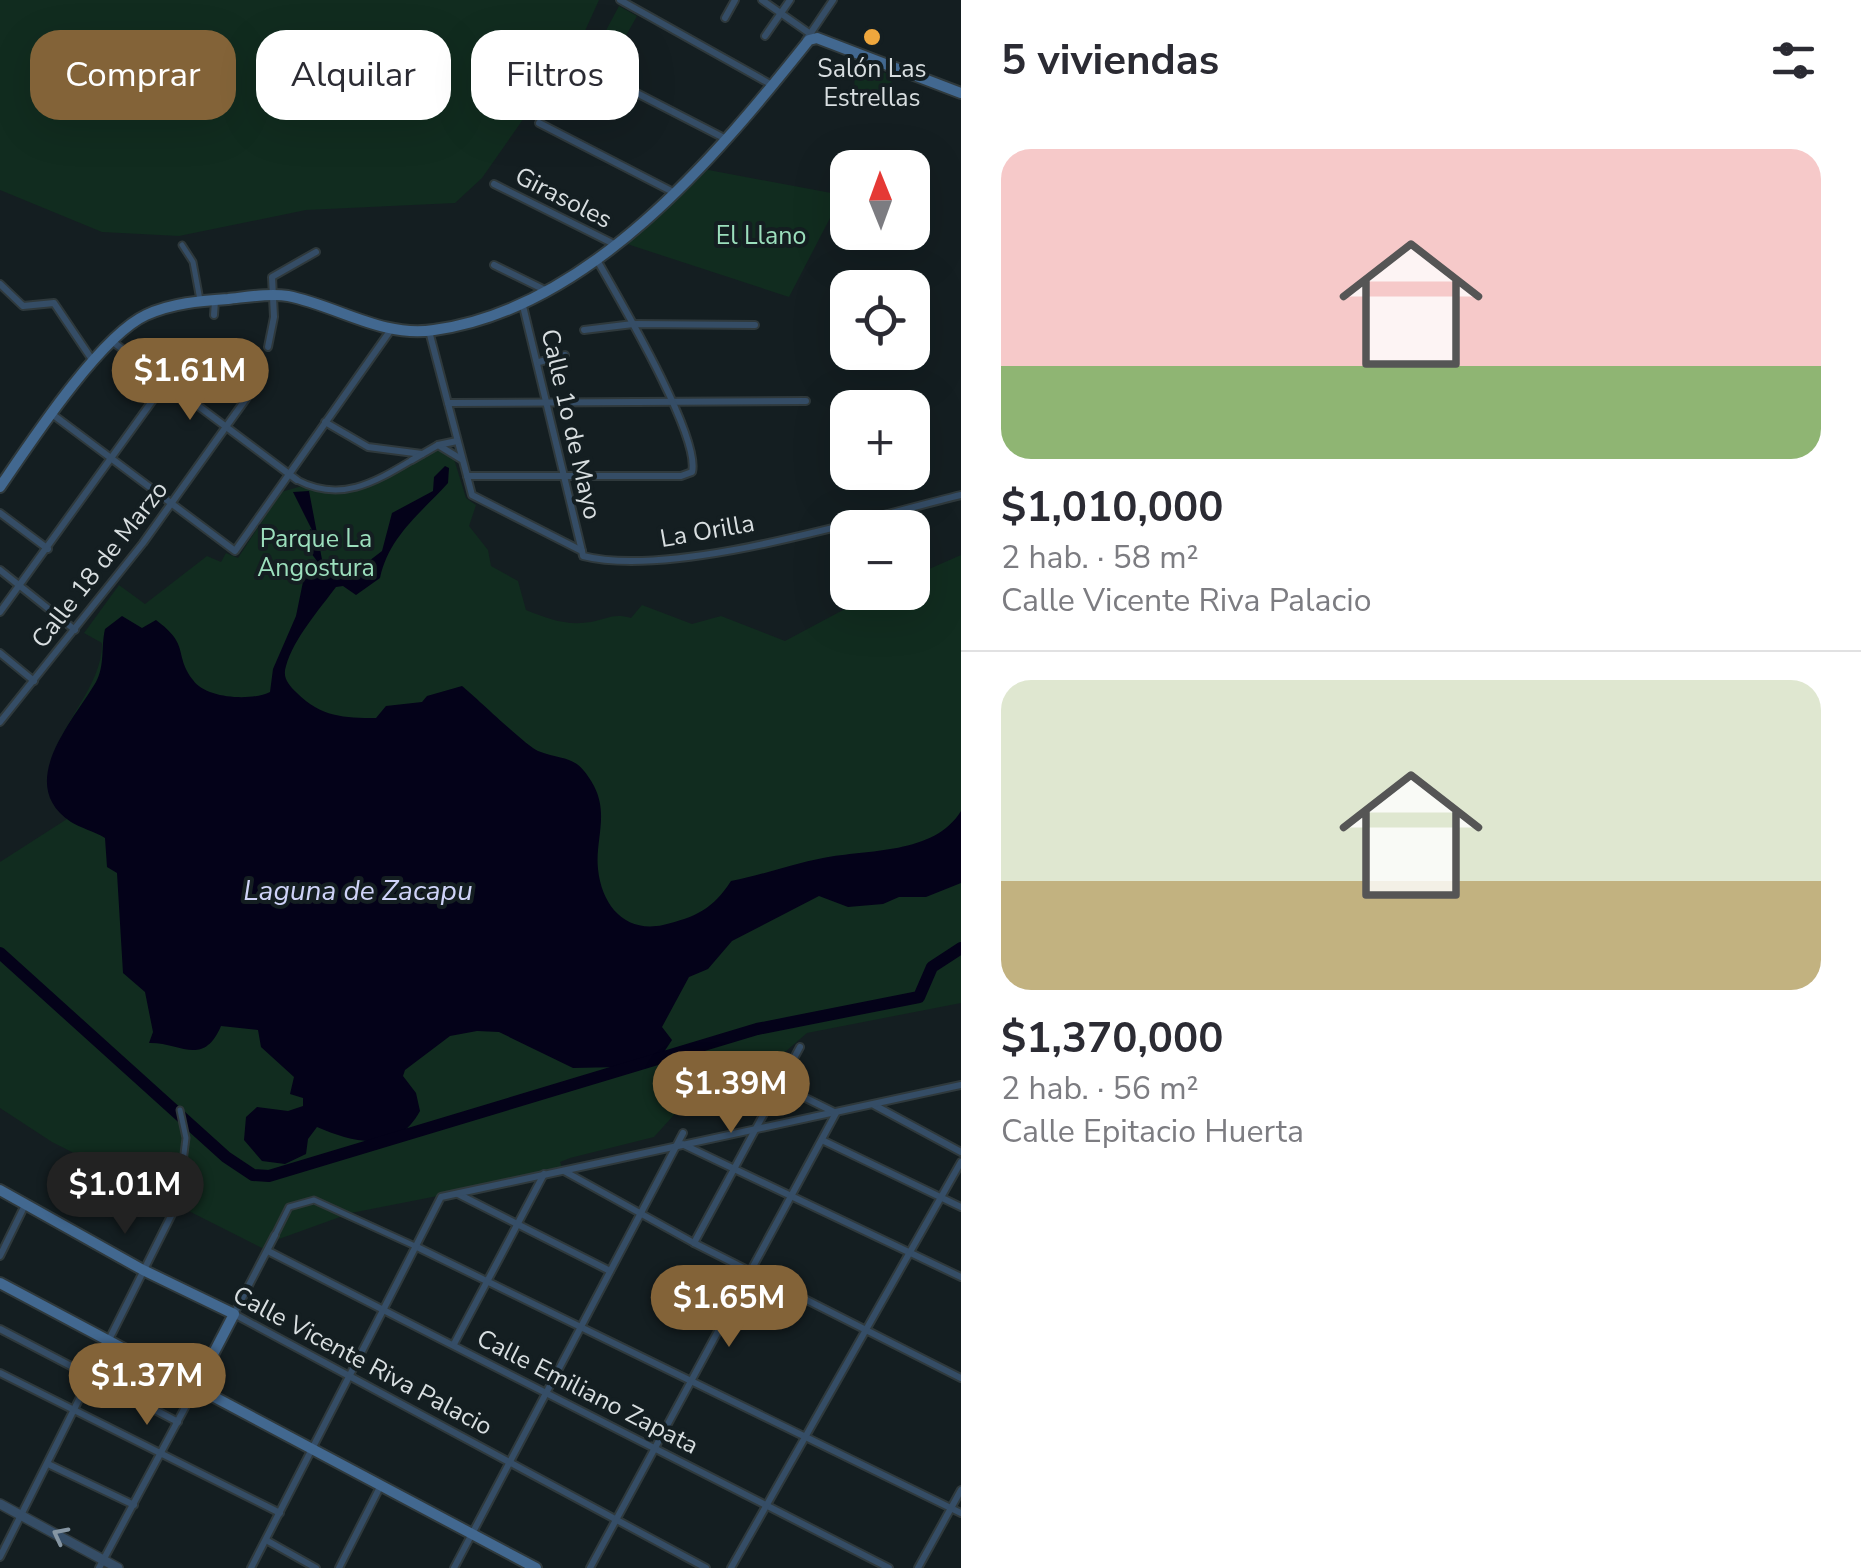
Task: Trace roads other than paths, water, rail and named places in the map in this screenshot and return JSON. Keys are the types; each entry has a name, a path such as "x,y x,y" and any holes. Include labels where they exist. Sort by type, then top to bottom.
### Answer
{"main road":[{"path":"0,487 95,362 147,314 200,300 274,295 312,302 390,331 430,331 523,306 549,293 616,245 673,192 811,37 961,93"},
{"name":"Calle Vicente Riva Palacio","path":"0,1190 143,1270 234,1314"},
{"path":"0,1283 314,1446 536,1568"},
{"path":"196,1388 234,1314"}],"street":[{"path":"725,18 736,0"},
{"path":"762,0 811,37 814,25 833,0"},
{"path":"765,36 790,0"},
{"path":"620,1 772,84"},
{"path":"639,94 724,138"},
{"path":"538,122 673,192"},
{"name":"Girasoles","path":"494,184 616,245"},
{"path":"182,245 192,262 200,300"},
{"path":"268,347 274,295 272,277 316,252"},
{"path":"430,331 467,476 681,476 692,472 695,459 671,401 597,260"},
{"path":"494,265 549,293"},
{"path":"0,284 23,306 54,303 95,362"},
{"path":"214,315 215,300"},
{"name":"Calle 1o de Mayo","path":"523,306 582,551"},
{"path":"584,330 633,324 756,325"},
{"path":"52,414 235,551 390,331"},
{"path":"113,342 288,477 327,490 351,490 438,444 457,440"},
{"path":"0,612 189,350"},
{"path":"538,362 565,355"},
{"name":"Calle 18 de Marzo","path":"0,722 172,505 248,396"},
{"path":"448,404 806,400"},
{"path":"325,422 368,447 422,454"},
{"path":"438,444 462,460"},
{"name":"La Orilla","path":"467,476 472,495 582,551 582,556 599,560 668,560 961,495"},
{"path":"0,513 48,550"},
{"path":"0,570 75,630"},
{"path":"0,653 34,681"},
{"path":"694,1243 800,1047"},
{"path":"757,1074 836,1113"},
{"path":"251,1568 441,1196 961,1084"},
{"path":"873,1104 961,1152"},
{"path":"0,1557 178,1202 185,1156 181,1113"},
{"path":"590,1568 836,1113"},
{"path":"454,1568 683,1133"},
{"path":"822,1140 961,1207"},
{"path":"677,1146 733,1168 961,1277"},
{"path":"731,1568 961,1162"},
{"path":"564,1170 694,1243 961,1378"},
{"path":"454,1344 545,1173"},
{"path":"457,1194 610,1271"},
{"path":"234,1314 289,1207 314,1200 489,1280 961,1513"},
{"path":"0,1256 26,1204"},
{"name":"Calle Emiliano Zapata","path":"268,1251 889,1568"},
{"name":"Calle Vicente Riva Palacio","path":"234,1314 706,1568"},
{"path":"0,1329 178,1422"},
{"path":"0,1373 280,1513"},
{"path":"102,1563 196,1388"},
{"path":"48,1464 134,1505"},
{"path":"339,1568 382,1484"},
{"path":"918,1568 961,1490"},
{"path":"0,1504 102,1563 118,1568"},
{"path":"266,1540 316,1568"}],"water":[{"name":"Laguna de Zacapu","path":"445,466 449,468 448,483 398,537 380,578 356,595 343,586 336,587 301,635 285,674 306,701 334,714 376,718 386,706 422,702 427,696 462,686 532,747 576,763 588,775 601,807 600,883 618,914 638,925 663,925 694,915 717,899 731,881 823,858 917,843 934,836 961,811 961,883 926,897 899,897 883,904 848,907 819,896 732,941 708,969 689,977 662,1027 672,1040 664,1052 620,1067 573,1068 499,1032 450,1036 405,1070 403,1076 416,1093 420,1111 399,1134 374,1141 360,1140 317,1127 308,1139 306,1154 285,1164 262,1161 244,1140 246,1117 257,1107 288,1111 303,1106 303,1098 290,1094 294,1077 261,1047 258,1030 221,1026 214,1039 198,1050 149,1043 153,1032 145,992 123,973 117,873 107,867 105,838 71,822 55,807 48,790 48,771 63,733 99,676 105,629 122,616 142,628 156,620 178,643 187,671 199,686 218,695 252,697 270,692 273,669 296,616 305,572 317,561 299,537 311,529 314,534 293,492 309,491 324,570 333,574 341,569 356,571 382,551 392,513 433,491 434,477"}],"waterway":[{"path":"0,953 226,1157 253,1175 269,1176 757,1029 919,997 932,967 961,948"}],"place":[{"name":"Salón Las Estrellas","path":"872,37"}],"park label":[{"name":"El Llano","path":"761,235"},
{"name":"Parque La Angostura","path":"316,552"}]}
